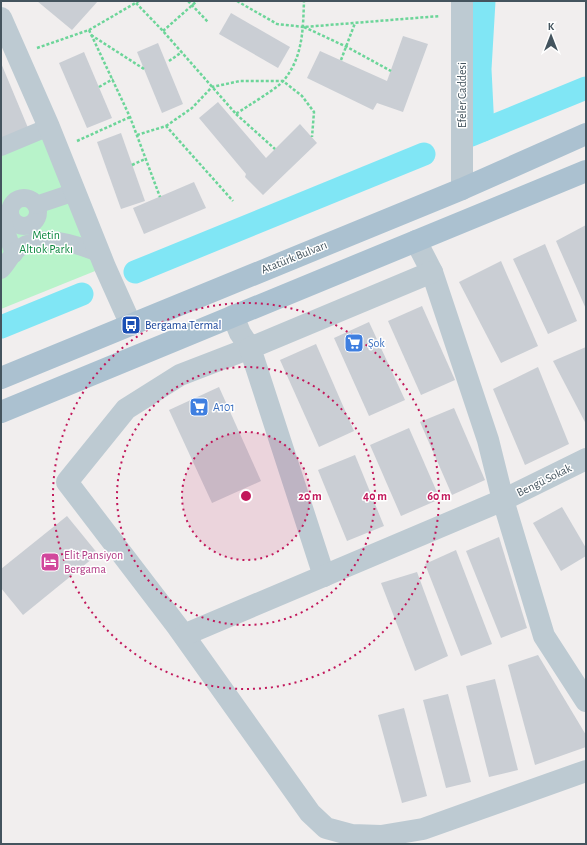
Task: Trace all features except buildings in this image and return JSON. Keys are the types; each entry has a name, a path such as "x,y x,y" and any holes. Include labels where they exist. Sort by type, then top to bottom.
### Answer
{"main road":[{"name":"Atatürk Bulvarı","path":"1,378 462,189 586,134"},
{"path":"1,412 586,171"}],"street":[{"name":"Efeler Caddesi","path":"461,8 462,189"},
{"path":"1,18 49,127 131,325"},
{"path":"1,147 49,127"},
{"path":"36,205 75,192"},
{"path":"4,222 21,225 30,224 36,218 36,205 29,199 20,198 13,203 4,222 14,254"},
{"path":"30,224 35,242"},
{"path":"1,270 20,247 35,242 61,240 100,253"},
{"path":"416,241 432,272 488,440 503,500 544,636 586,701"},
{"path":"432,272 250,348 180,375 126,409 67,482 184,635 310,813 326,828 352,835 382,836 423,829 506,801 586,771"},
{"path":"233,316 240,333 250,348 324,576"},
{"name":"Bengü Sokak","path":"184,635 503,500 586,459"}],"path":[{"path":"188,1 208,22"},
{"path":"163,31 197,1"},
{"path":"237,1 277,24 304,26 355,23 461,8"},
{"path":"236,114 284,81 298,57 304,26 304,1"},
{"path":"15,51 34,49 89,30 137,2 236,114 275,149"},
{"path":"341,60 355,23"},
{"path":"304,26 391,71"},
{"path":"89,30 130,117 160,197"},
{"path":"91,35 144,69"},
{"path":"168,61 182,52"},
{"path":"99,87 113,79"},
{"path":"137,135 166,126 192,108 212,87 240,81 284,81 302,96 314,112 312,137"},
{"path":"58,149 130,117"},
{"path":"166,126 233,201"},
{"path":"132,165 145,159"}],"green space":[{"name":"Metin Altıok Parkı","path":"49,127 105,267 1,309 1,147"}],"waterway":[{"path":"483,130 480,69 484,1"},
{"path":"471,135 586,88"},
{"path":"135,272 424,154"},
{"path":"1,327 82,294"}],"place":[{"name":"Bergama Termal","path":"131,325"},
{"name":"Şok","path":"354,343"},
{"name":"A101","path":"199,407"},
{"name":"Elit Pansiyon Bergama","path":"50,562"}]}
